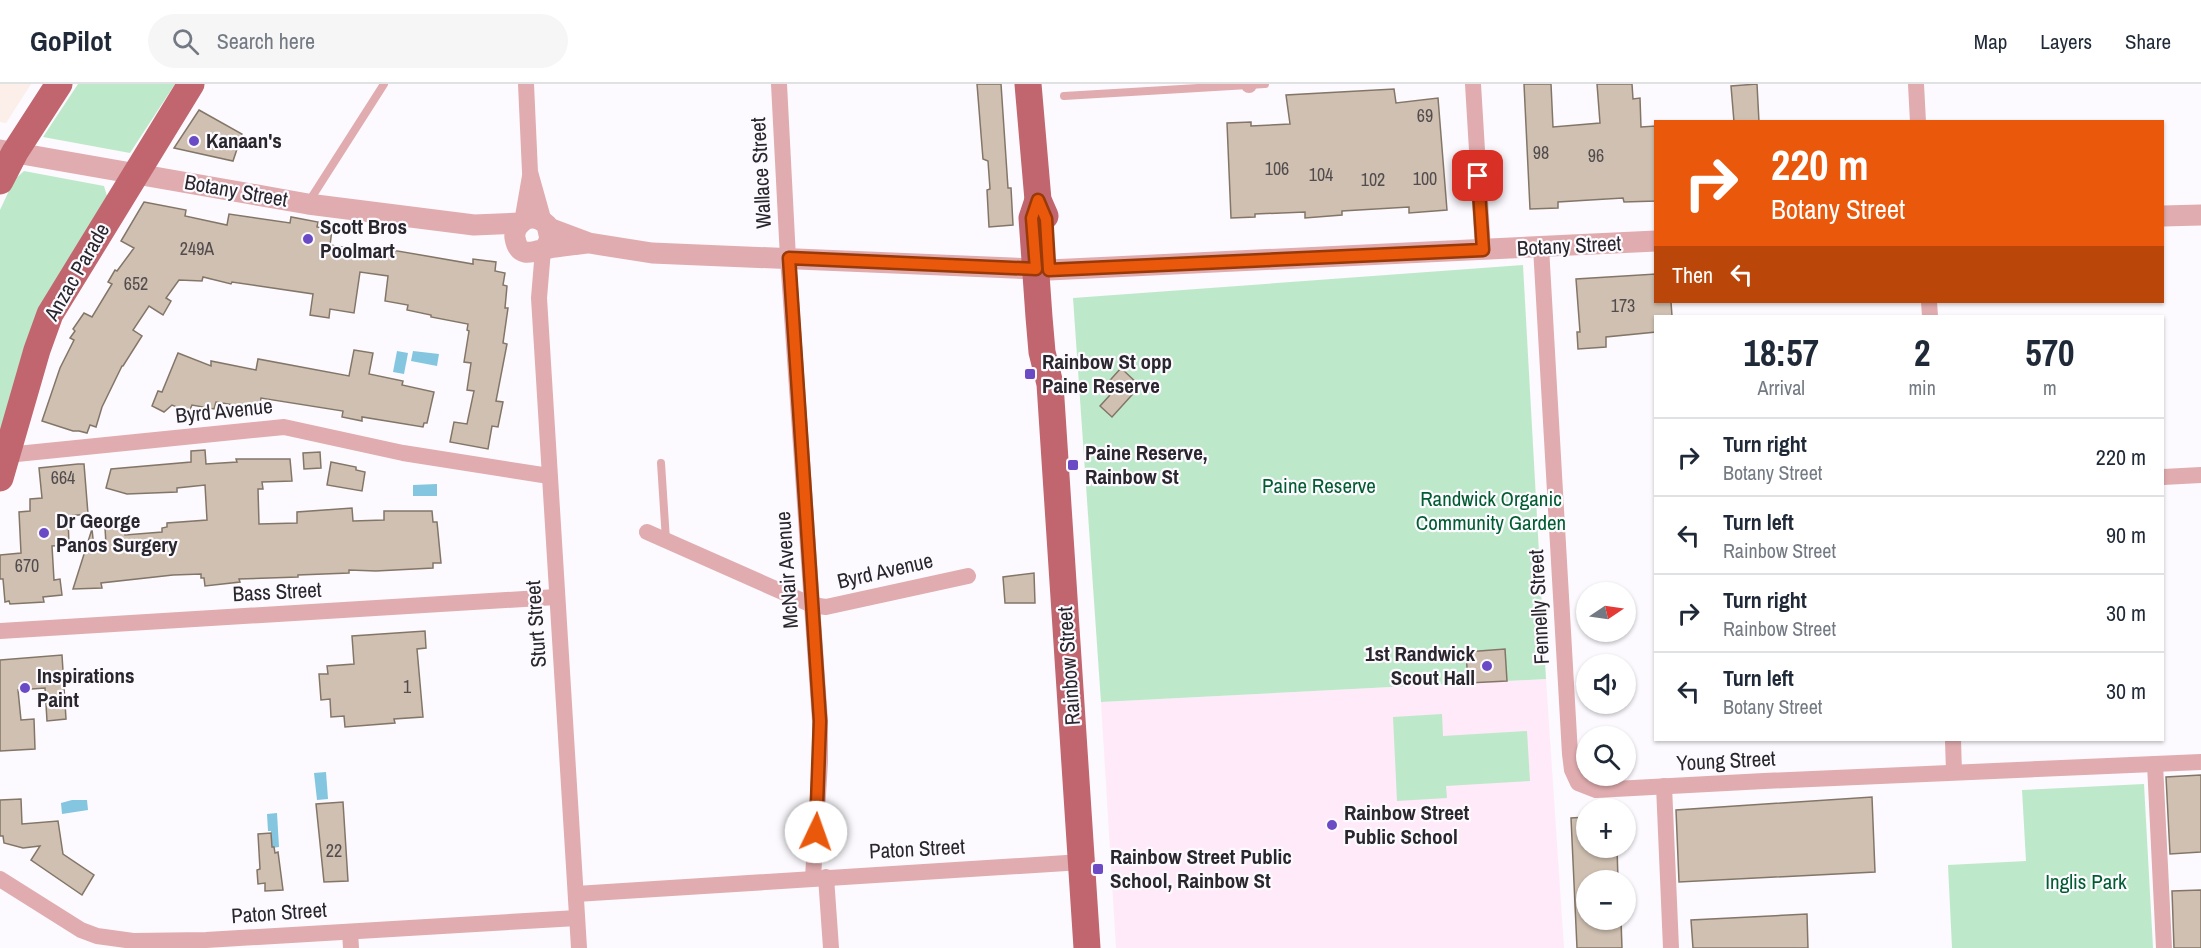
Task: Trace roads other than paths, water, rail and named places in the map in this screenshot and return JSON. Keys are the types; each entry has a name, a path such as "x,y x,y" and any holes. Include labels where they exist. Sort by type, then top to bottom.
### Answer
{"main road":[{"path":"0,181 8,151 59,84"},
{"name":"Anzac Parade","path":"3,466 37,350 50,315 63,290 191,84"},
{"name":"Rainbow Street","path":"1028,84 1038,200 1046,219 1042,352 1050,384 1087,948"}],"street":[{"name":"Sturt Street","path":"526,84 579,948"},
{"name":"Wallace Street","path":"779,84 789,258"},
{"path":"1473,84 1483,250"},
{"path":"1916,84 1918,120"},
{"name":"Botany Street","path":"8,151 308,204 474,225 537,241 589,243 651,253 1043,269 1654,241"},
{"name":"Sturt Street","path":"521,222 530,172"},
{"path":"2164,216 2201,214"},
{"name":"Botany Street","path":"474,225 521,222"},
{"path":"521,222 515,232 515,237 537,241"},
{"name":"Fennelly Street","path":"1541,247 1570,754 1572,770 1576,779"},
{"name":"McNair Avenue","path":"789,258 820,721 820,877 831,948"},
{"name":"Byrd Avenue","path":"3,466 284,427 403,453 549,476"},
{"path":"2164,477 2201,475"},
{"name":"Byrd Avenue","path":"647,532 812,605 826,607 968,576"},
{"name":"Bass Street","path":"0,631 556,597"},
{"path":"1953,741 1954,772"},
{"name":"Young Street","path":"1586,786 1596,790 2201,762"},
{"path":"2155,764 2164,948"},
{"path":"1665,786 1671,948"},
{"name":"Paton Street","path":"576,894 1082,862"},
{"name":"Paton Street","path":"0,879 81,930 133,945 206,940 351,940 577,918"}],"lane":[{"path":"308,204 384,84"},
{"path":"1064,96 1264,84"},
{"path":"661,463 666,540"}],"water":[{"path":"397,351 408,353 404,374 393,372"},
{"path":"413,351 439,354 437,366 411,361"},
{"path":"437,484 437,496 413,496 413,485"},
{"path":"326,772 328,799 317,800 314,773"},
{"path":"87,800 88,810 62,814 61,803"},
{"path":"277,813 279,847 272,848 267,814"}],"place":[{"name":"Kanaan's","path":"194,141"},
{"name":"Scott Bros Poolmart","path":"308,239"},
{"name":"Rainbow St opp Paine Reserve","path":"1030,374"},
{"name":"Paine Reserve, Rainbow St","path":"1073,465"},
{"name":"Dr George Panos Surgery","path":"44,533"},
{"name":"1st Randwick Scout Hall","path":"1487,666"},
{"name":"Inspirations Paint","path":"25,688"},
{"name":"Rainbow Street Public School","path":"1332,825"},
{"name":"Rainbow Street Public School, Rainbow St","path":"1098,869"}],"park label":[{"name":"Paine Reserve","path":"1319,486"},
{"name":"Randwick Organic Community Garden","path":"1491,511"},
{"name":"Inglis Park","path":"2086,882"}]}
